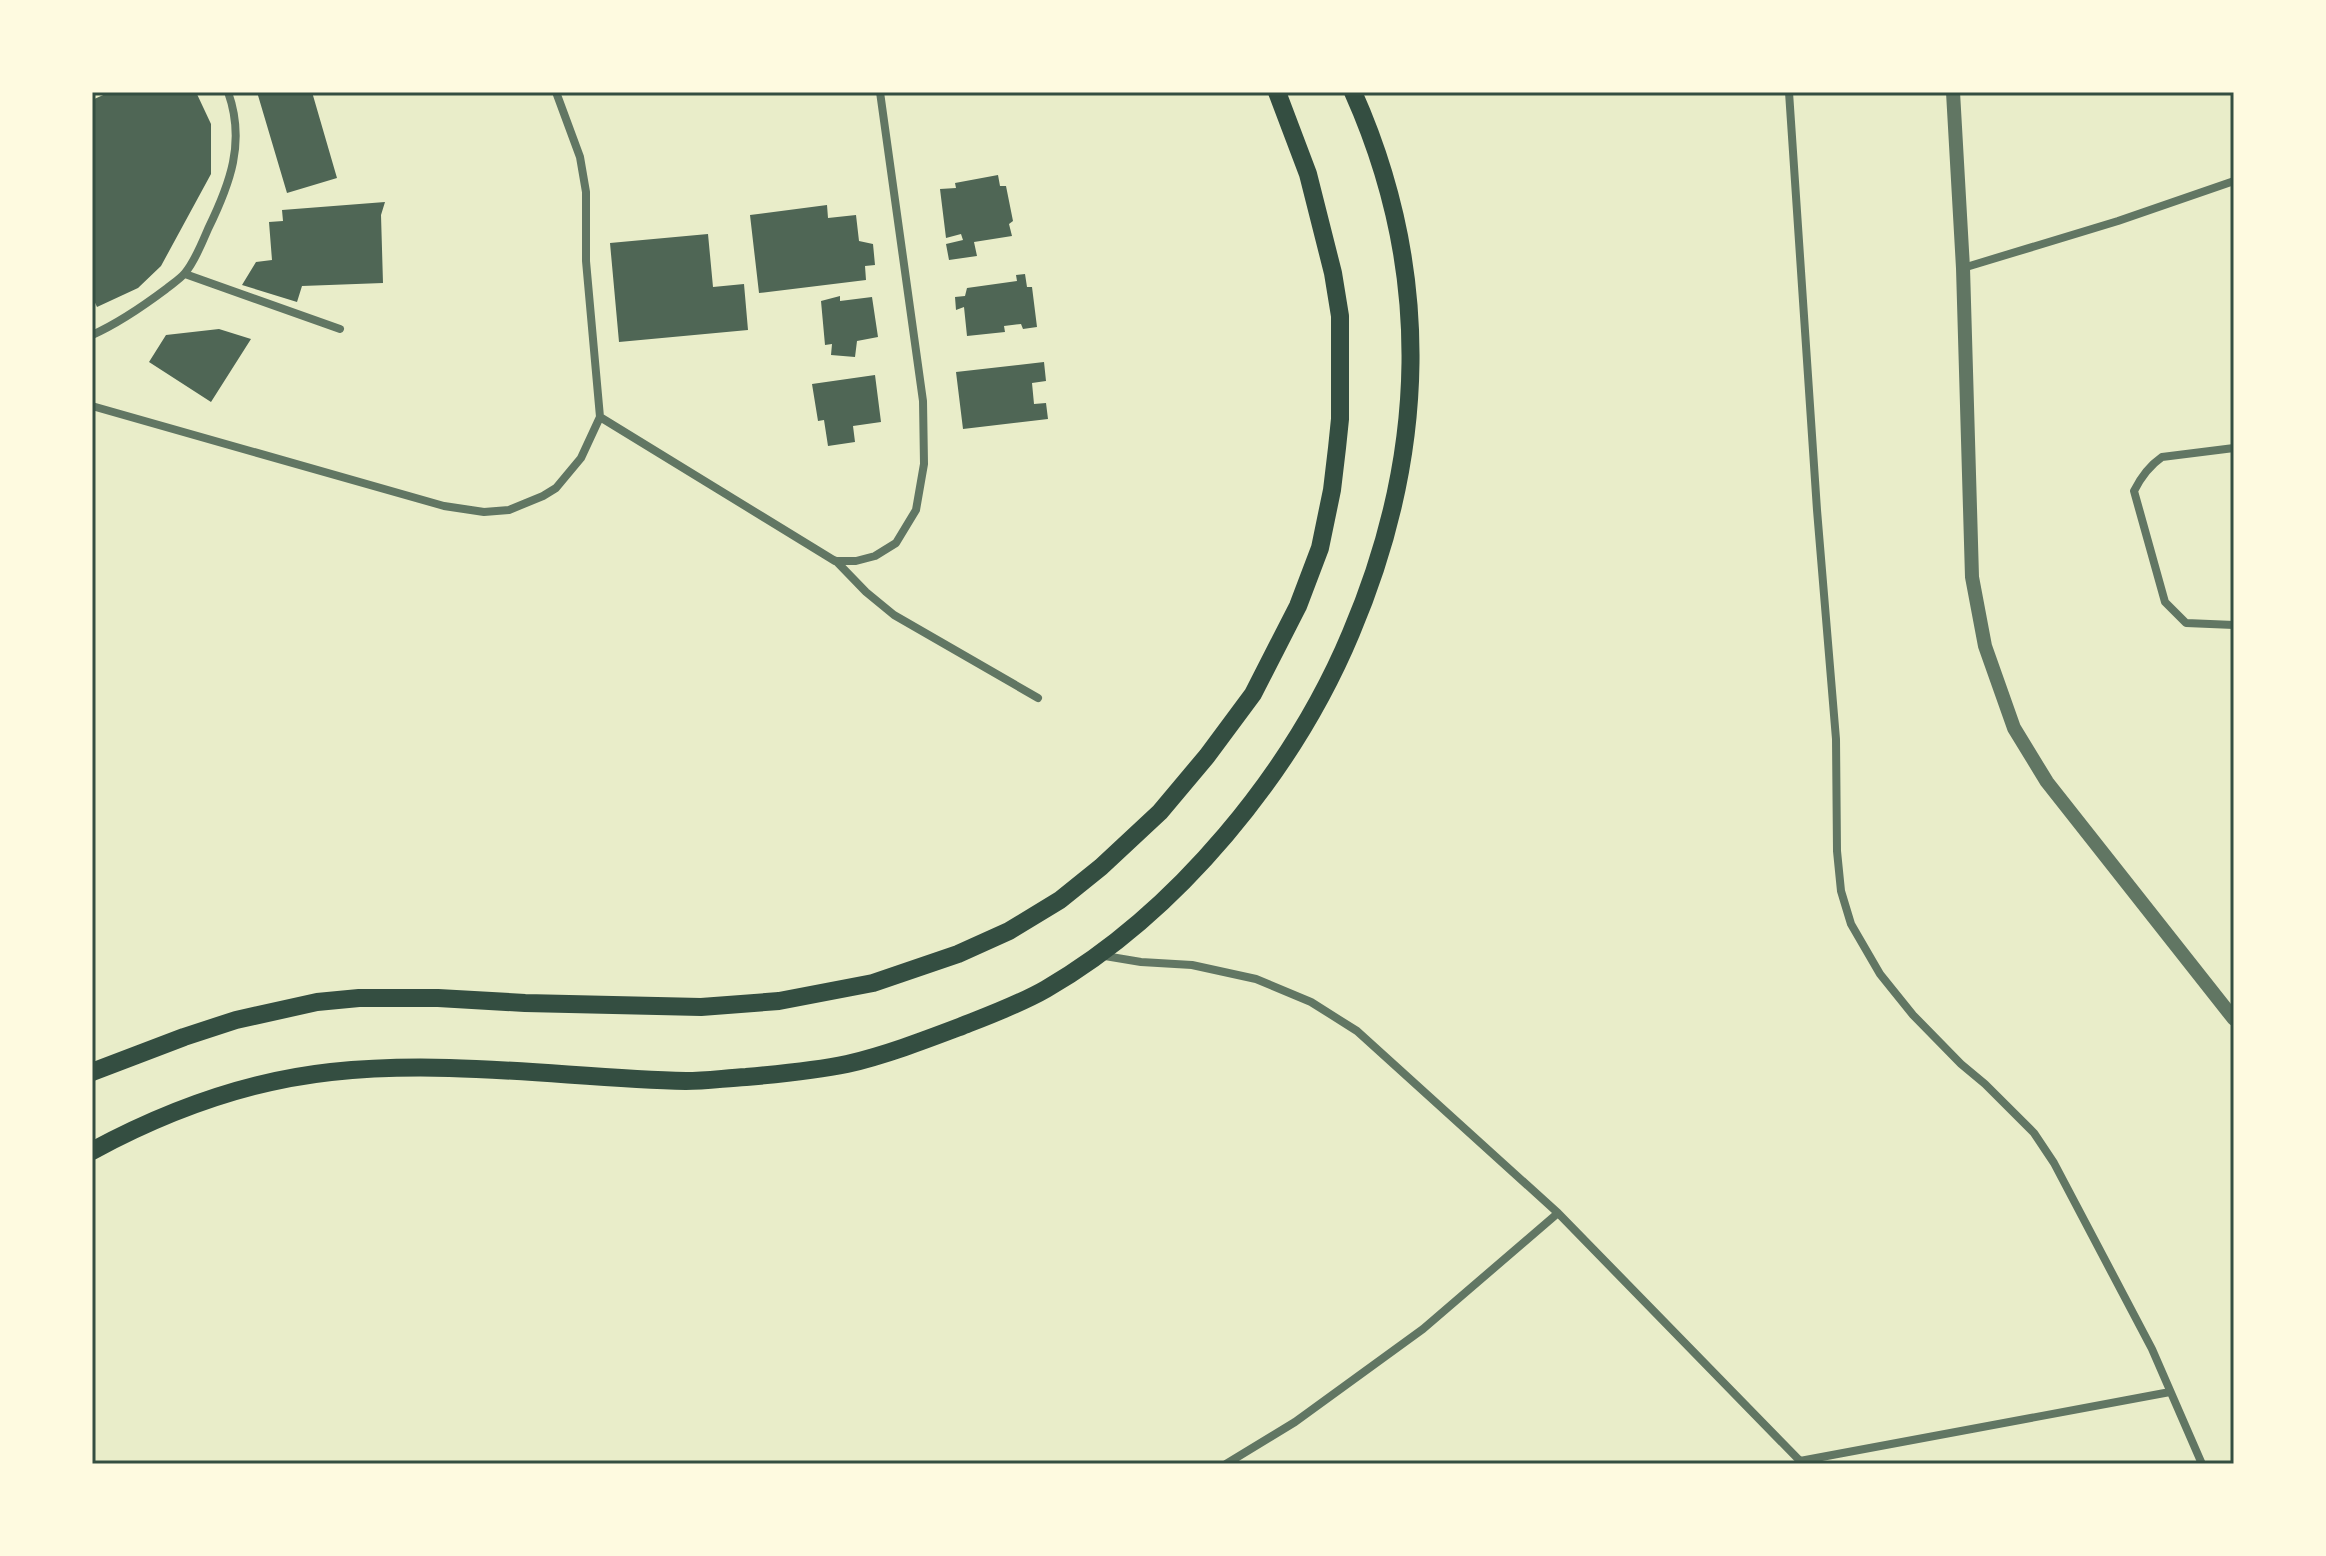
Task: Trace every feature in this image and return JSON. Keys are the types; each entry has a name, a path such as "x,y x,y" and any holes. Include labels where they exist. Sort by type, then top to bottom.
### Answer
{"main road":[{"path":"92,1072 236,1020 317,1002 359,998 438,998 701,1007 779,1001 873,983 958,954 1009,931 1060,900 1101,867 1160,812 1253,694 1298,606 1320,548 1332,490 1340,419 1340,316 1333,273 1308,174 1277,92"},
{"path":"92,1151 169,1114 238,1089 330,1072 385,1068 470,1069 691,1081 803,1072 851,1063 926,1040 1044,991 1098,955 1165,899 1270,781 1342,655 1369,592 1385,541 1407,419 1412,368 1410,315 1398,229 1383,171 1353,92"}],"street":[{"path":"92,335 137,311 185,274 200,248 226,193 233,169 236,134 234,109 228,92"},
{"path":"92,406 426,503 484,512 509,510 556,488 581,458 600,417 586,261 586,192 580,157 556,92"},
{"path":"835,561 856,561 875,556 896,543 916,510 924,464 923,401 880,92"},
{"path":"1789,92 1836,739 1835,818 1841,891 1851,924 1880,974 1913,1015 2041,1143 2081,1212 2152,1349 2202,1464"},
{"path":"1953,92 1963,268 1972,577 1985,646 2014,728 2047,782 2234,1019"},
{"path":"1963,268 2118,221 2234,181"},
{"path":"185,274 340,329"},
{"path":"600,417 835,561 894,615 1038,698"},
{"path":"2234,448 2162,457 2141,477 2134,491 2165,602 2186,623 2234,625"},
{"path":"1098,955 1141,962 1192,965 1256,979 1311,1002 1357,1031 1558,1213 1801,1462 2170,1392"},
{"path":"1226,1464 1295,1422 1423,1329 1558,1213"}],"building":[{"path":"110,92 196,92 211,124 211,174 161,266 138,288 97,307 92,296 92,100"},
{"path":"257,92 312,92 337,178 287,193"},
{"path":"998,175 1000,186 1006,186 1013,221 1009,224 1012,236 974,242 977,256 949,260 946,244 963,240 961,234 946,238 940,189 956,188 955,183"},
{"path":"385,202 381,215 383,283 302,286 297,302 242,285 256,262 272,260 269,222 283,221 282,210"},
{"path":"827,205 828,218 856,215 859,241 873,244 875,265 865,266 866,280 759,293 750,215"},
{"path":"708,234 713,287 744,284 748,330 619,342 610,243"},
{"path":"1025,274 1027,287 1032,287 1037,327 1023,329 1021,324 1004,326 1005,332 967,336 964,307 956,310 955,297 965,296 967,288 1017,281 1016,275"},
{"path":"840,296 840,301 872,297 878,337 857,341 855,357 831,355 832,344 825,345 821,301"},
{"path":"219,329 251,339 211,402 149,362 166,335"},
{"path":"1044,362 1046,381 1032,383 1034,404 1046,403 1048,419 963,429 956,372"},
{"path":"875,375 881,422 853,426 855,442 828,446 824,420 818,421 812,384"}]}
